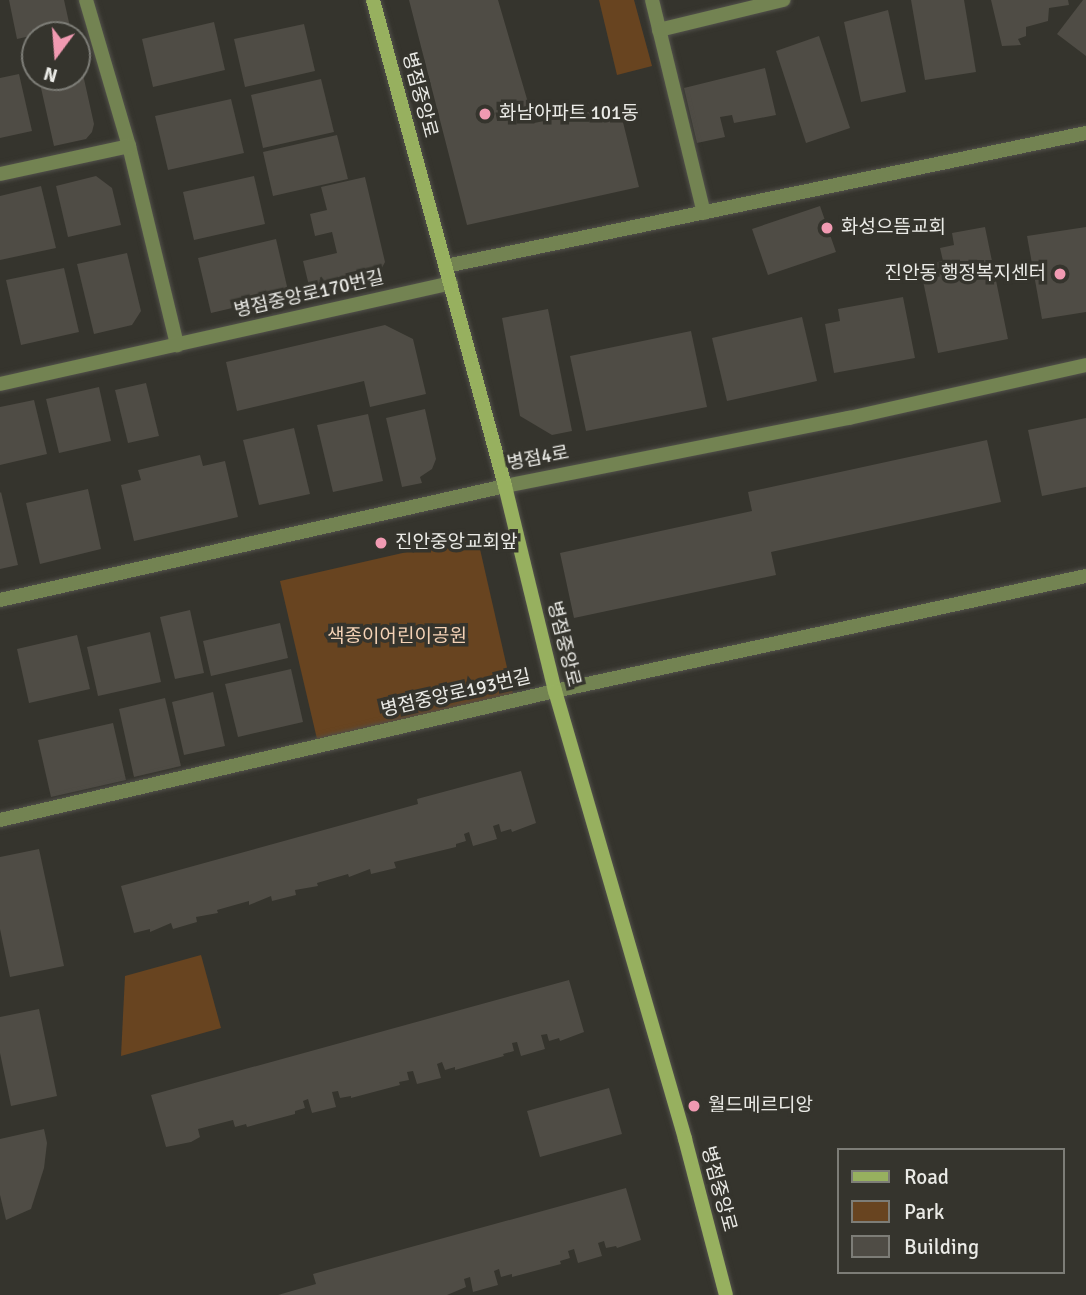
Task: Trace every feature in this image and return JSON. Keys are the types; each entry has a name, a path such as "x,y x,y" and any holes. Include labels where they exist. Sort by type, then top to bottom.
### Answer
{"street":[{"path":"86,0 129,146 177,345"},
{"name":"병점중앙로","path":"373,0 505,486 555,691 685,1139 726,1295"},
{"path":"652,0 704,213"},
{"path":"659,30 783,0"},
{"path":"446,266 1086,133"},
{"path":"0,174 129,146"},
{"name":"병점중앙로170번길","path":"0,384 450,283"},
{"name":"병점4로","path":"0,600 505,486 849,418 1086,365"},
{"name":"병점중앙로193번길","path":"0,820 555,691 1086,576"}],"green space":[{"path":"599,0 634,0 652,66 617,75"},
{"name":"색종이어린이공원","path":"477,536 513,694 317,739 280,581"},
{"path":"201,955 221,1028 121,1056 125,976"}],"building":[{"path":"9,0 64,0 69,21 21,21 21,38 17,39"},
{"name":"화남아파트 101동","path":"409,0 498,0 534,123 619,106 639,187 467,225"},
{"path":"911,0 964,0 976,72 925,80"},
{"path":"991,0 1068,0 1069,5 1049,8 1048,21 1026,27 1026,36 1018,39 1021,45 1002,46"},
{"path":"1083,0 1086,0 1086,56 1057,34"},
{"path":"888,10 906,92 861,102 844,22"},
{"path":"214,22 225,70 153,87 142,39"},
{"path":"304,24 315,71 245,87 234,39"},
{"path":"819,36 850,128 806,143 776,51"},
{"path":"765,68 776,115 734,123 732,115 720,117 725,137 697,143 684,88"},
{"path":"19,74 32,131 0,138 0,78"},
{"path":"321,79 334,132 263,148 251,95"},
{"path":"42,91 87,91 94,124 92,132 86,139 54,146"},
{"path":"231,99 244,153 168,170 155,116"},
{"path":"337,135 348,179 273,196 263,152"},
{"path":"96,176 112,188 121,225 68,237 56,186"},
{"path":"254,176 265,224 194,240 183,192"},
{"path":"365,177 385,262 376,279 311,294 303,261 337,253 332,232 315,236 310,214 327,210 321,187"},
{"path":"41,186 56,248 0,260 0,196"},
{"path":"820,206 836,252 768,275 752,229"},
{"path":"985,227 1008,339 938,353 922,276 934,274 932,263 943,261 940,248 954,245 952,233"},
{"name":"진안동 행정복지센터","path":"1086,227 1086,312 1042,319 1027,236"},
{"path":"276,239 289,295 211,313 198,258"},
{"path":"127,253 141,311 132,325 94,334 77,264"},
{"path":"64,268 79,332 21,345 6,280"},
{"path":"903,297 915,358 834,373 825,324 840,321 838,309"},
{"path":"548,309 572,431 552,435 520,416 502,318"},
{"path":"802,317 817,381 727,401 712,338"},
{"path":"385,325 413,339 426,394 370,407 364,381 237,411 226,362"},
{"path":"691,331 707,407 586,431 570,356"},
{"path":"146,383 159,436 128,443 115,390"},
{"path":"99,387 111,441 59,453 46,399"},
{"path":"34,400 47,454 0,465 0,407"},
{"path":"425,409 436,459 432,469 420,477 422,483 402,487 386,418"},
{"path":"368,414 383,481 333,492 317,425"},
{"path":"1086,418 1086,487 1042,496 1028,430"},
{"path":"294,428 310,494 259,505 243,440"},
{"path":"987,440 1001,502 771,552 776,575 574,618 560,553 752,511 748,492"},
{"path":"200,455 203,466 225,461 238,517 134,541 121,485 141,480 138,470"},
{"path":"88,489 101,549 40,564 26,503"},
{"path":"0,493 18,565 0,569"},
{"path":"190,610 204,673 175,679 160,617"},
{"path":"280,623 288,658 211,676 203,641"},
{"path":"150,632 161,682 98,696 87,647"},
{"path":"77,635 90,689 29,703 17,649"},
{"path":"291,669 303,722 238,737 225,684"},
{"path":"213,692 225,746 184,755 172,702"},
{"path":"165,698 181,766 134,777 119,709"},
{"path":"113,723 126,780 51,797 38,740"},
{"path":"521,771 536,823 512,832 511,829 501,832 499,824 493,826 497,839 473,846 469,832 464,834 466,841 456,844 456,847 394,862 396,868 371,874 370,869 349,877 348,874 317,883 318,886 295,890 296,895 272,901 271,896 249,905 249,901 217,910 218,913 196,917 197,922 173,929 171,923 150,932 150,929 134,933 121,886 418,804 417,799"},
{"path":"39,849 64,966 10,977 0,929 0,857"},
{"path":"569,980 584,1032 560,1041 559,1038 549,1041 547,1034 541,1035 545,1049 521,1056 517,1042 512,1043 514,1051 503,1054 504,1056 455,1070 455,1067 445,1070 442,1062 437,1064 441,1078 417,1084 413,1071 407,1072 409,1080 399,1082 400,1085 351,1098 340,1098 338,1091 332,1092 336,1107 312,1113 308,1099 303,1101 305,1108 295,1111 295,1114 247,1127 246,1124 235,1127 233,1120 198,1129 200,1137 191,1142 166,1147 151,1095"},
{"path":"39,1009 57,1096 11,1106 0,1053 0,1017"},
{"path":"609,1088 622,1134 540,1157 527,1111"},
{"path":"44,1129 47,1143 44,1168 31,1209 6,1220 0,1195 0,1139"},
{"path":"626,1188 641,1240 617,1248 606,1248 604,1241 598,1243 602,1256 578,1263 574,1249 568,1251 570,1258 560,1261 561,1264 512,1277 512,1274 501,1277 499,1269 494,1271 498,1285 473,1292 470,1277 464,1279 466,1287 447,1295 278,1295 316,1284 313,1274"}],"place":[{"name":"화남아파트 101동","path":"485,114"},
{"name":"화성으뜸교회","path":"827,228"},
{"name":"진안동 행정복지센터","path":"1060,274"},
{"name":"진안중앙교회앞","path":"381,543"},
{"name":"월드메르디앙","path":"694,1106"}]}
